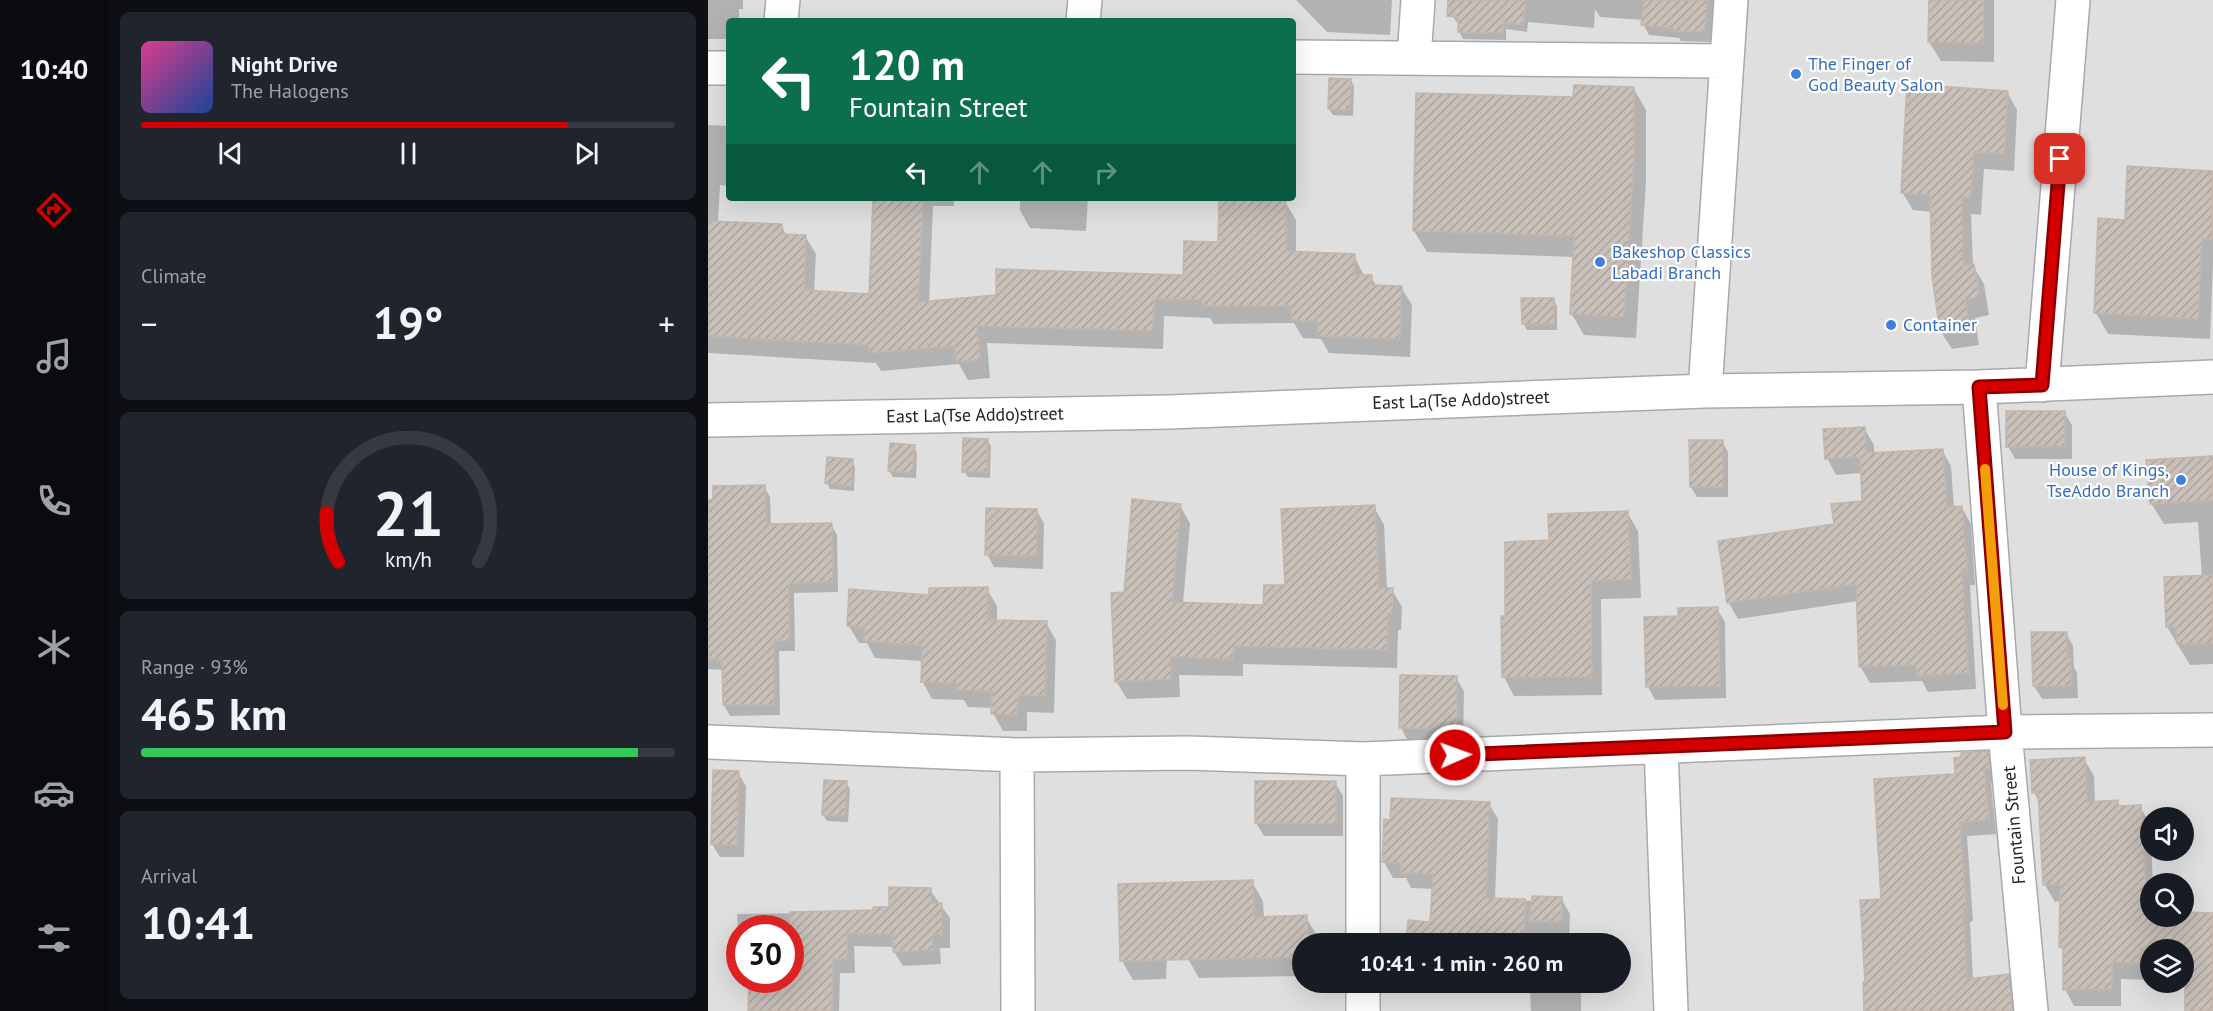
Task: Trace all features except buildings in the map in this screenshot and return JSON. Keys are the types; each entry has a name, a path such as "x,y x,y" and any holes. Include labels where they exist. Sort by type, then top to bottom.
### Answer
{"street":[{"path":"781,18 783,0"},
{"path":"1083,18 1085,0"},
{"path":"1414,58 1418,0"},
{"path":"1705,391 1731,0"},
{"path":"2042,385 2073,0"},
{"path":"1296,57 1727,61"},
{"path":"708,68 726,68"},
{"name":"East La(Tse Addo)street","path":"708,420 1169,412 1705,391 2042,385 2213,376"},
{"name":"Fountain Street","path":"1979,387 2005,732 2031,1011"},
{"path":"708,742 1017,755 1188,753 1363,759 2005,732 2213,730"},
{"path":"1661,747 1671,1011"},
{"path":"1017,755 1018,1011"},
{"path":"1363,759 1363,933"},
{"path":"1363,993 1363,1011"}],"shaded area":[{"path":"708,0 2213,0 2213,1011 708,1011"}],"slow traffic":[{"path":"1985,469 2003,705"}],"place":[{"name":"The Finger of God Beauty Salon","path":"1796,74"},
{"name":"Bakeshop Classics Labadi Branch","path":"1600,262"},
{"name":"Container","path":"1891,325"},
{"name":"House of Kings, TseAddo Branch","path":"2181,480"}],"route":[{"path":"1455,755 2005,732 1979,387 2042,385 2060,159"}]}
